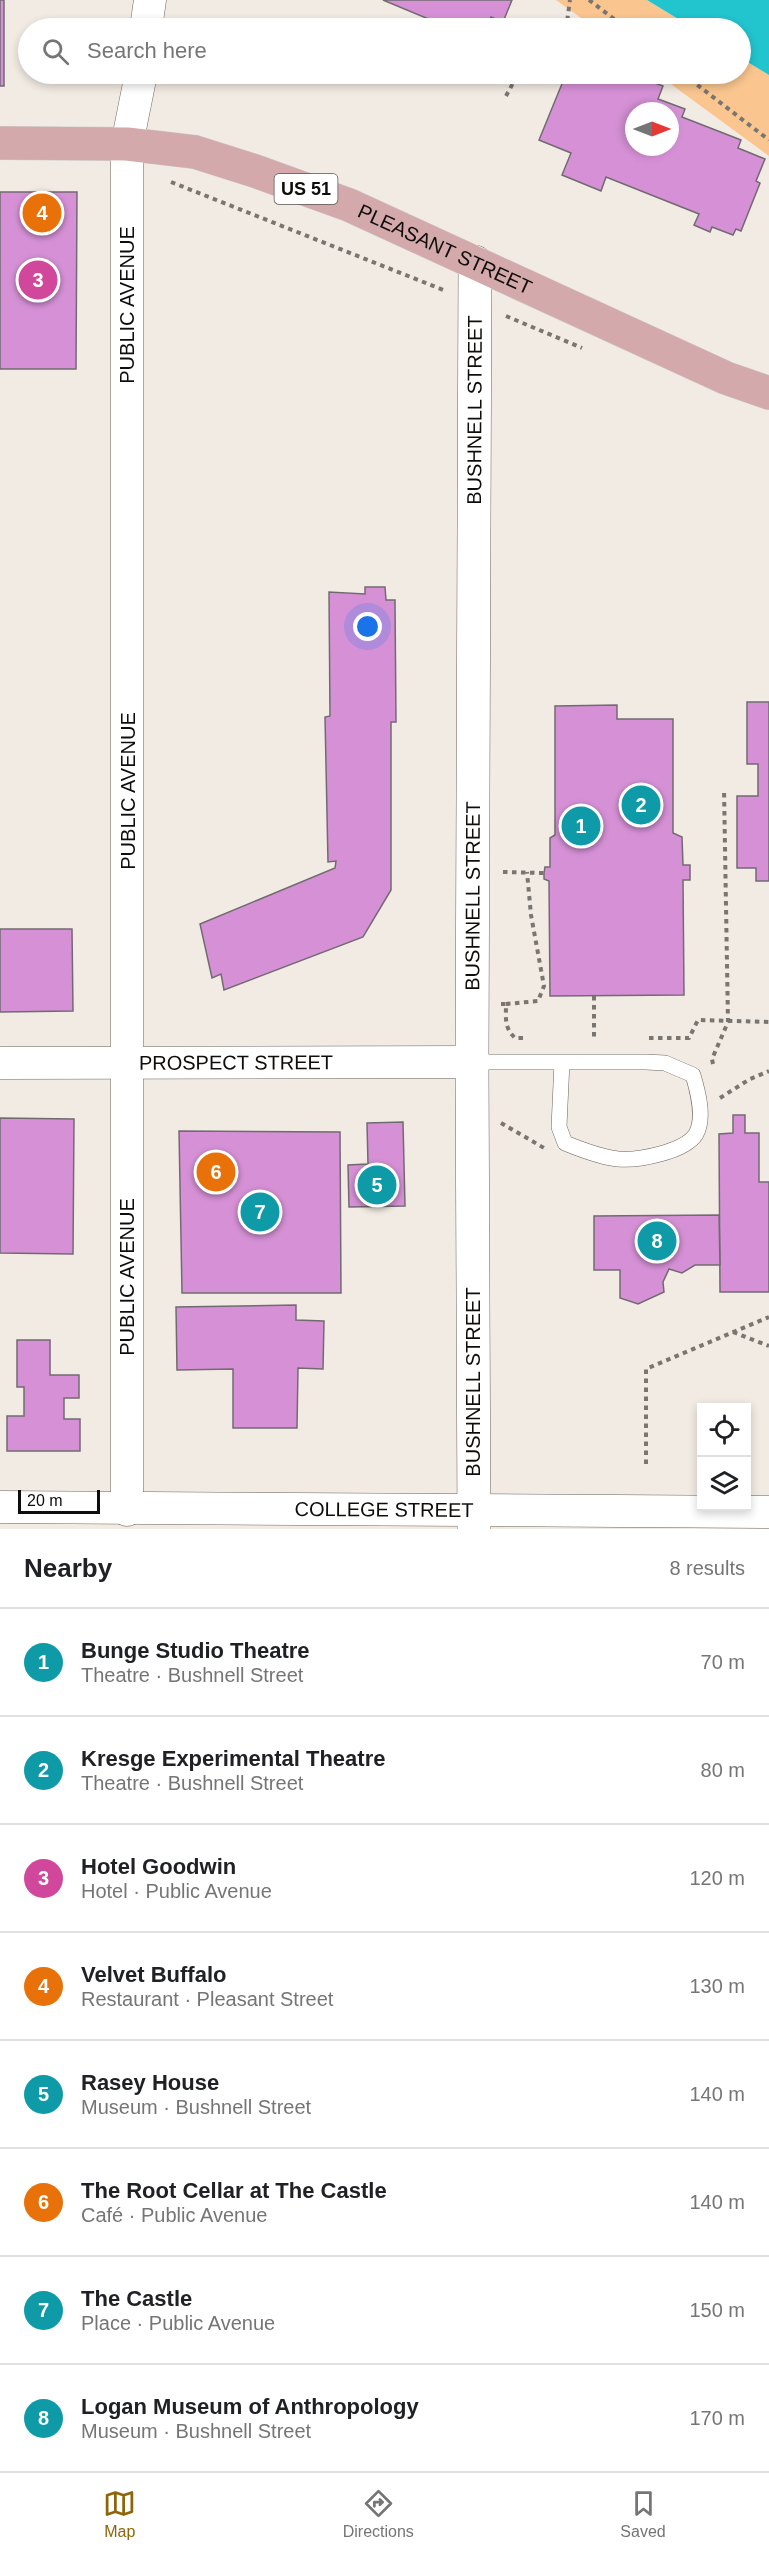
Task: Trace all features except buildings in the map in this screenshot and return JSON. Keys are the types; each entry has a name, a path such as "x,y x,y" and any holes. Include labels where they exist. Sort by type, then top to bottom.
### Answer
{"main road":[{"name":"PLEASANT STREET","path":"0,143 128,144 195,152 255,171 349,205 726,378 769,393"}],"street":[{"path":"147,18 150,0"},
{"name":"PUBLIC AVENUE","path":"127,1509 128,144 139,84"},
{"name":"BUSHNELL STREET","path":"474,1520 472,1003 475,262"},
{"name":"PROSPECT STREET","path":"0,1063 472,1062"},
{"name":"COLLEGE STREET","path":"0,1508 127,1509 474,1520 769,1512"}],"lane":[{"path":"472,1062 562,1062 665,1063 693,1076 700,1113 696,1135 681,1147 652,1155 620,1159 583,1151 565,1143 559,1126 562,1062"}],"path":[{"path":"568,18 570,0"},
{"path":"589,0 613,18"},
{"path":"506,96 513,84"},
{"path":"696,84 769,140"},
{"path":"474,871 544,873"},
{"path":"472,1003 506,1004 538,1001 544,986 531,915 527,872"},
{"path":"594,996 594,1038"},
{"path":"506,1004 508,1031 515,1038 526,1038"},
{"path":"641,1038 689,1038 698,1020 769,1022"},
{"path":"583,1038 606,1038"},
{"path":"714,1102 750,1079 769,1071"},
{"path":"646,1464 646,1369 769,1317"},
{"path":"732,1332 769,1346"}],"shaded area":[{"path":"556,0 647,0 677,18 581,18"},
{"path":"751,64 769,75 769,156 671,84 751,84"}],"water":[{"path":"647,0 769,0 769,75 751,64 751,18 677,18"}],"place":[{"name":"Velvet Buffalo","path":"42,213"},
{"name":"Hotel Goodwin","path":"38,280"},
{"name":"Kresge Experimental Theatre","path":"641,805"},
{"name":"Bunge Studio Theatre","path":"581,826"},
{"name":"The Root Cellar at The Castle","path":"216,1172"},
{"name":"Rasey House","path":"377,1185"},
{"name":"The Castle","path":"260,1212"},
{"name":"Logan Museum of Anthropology","path":"657,1241"}]}
